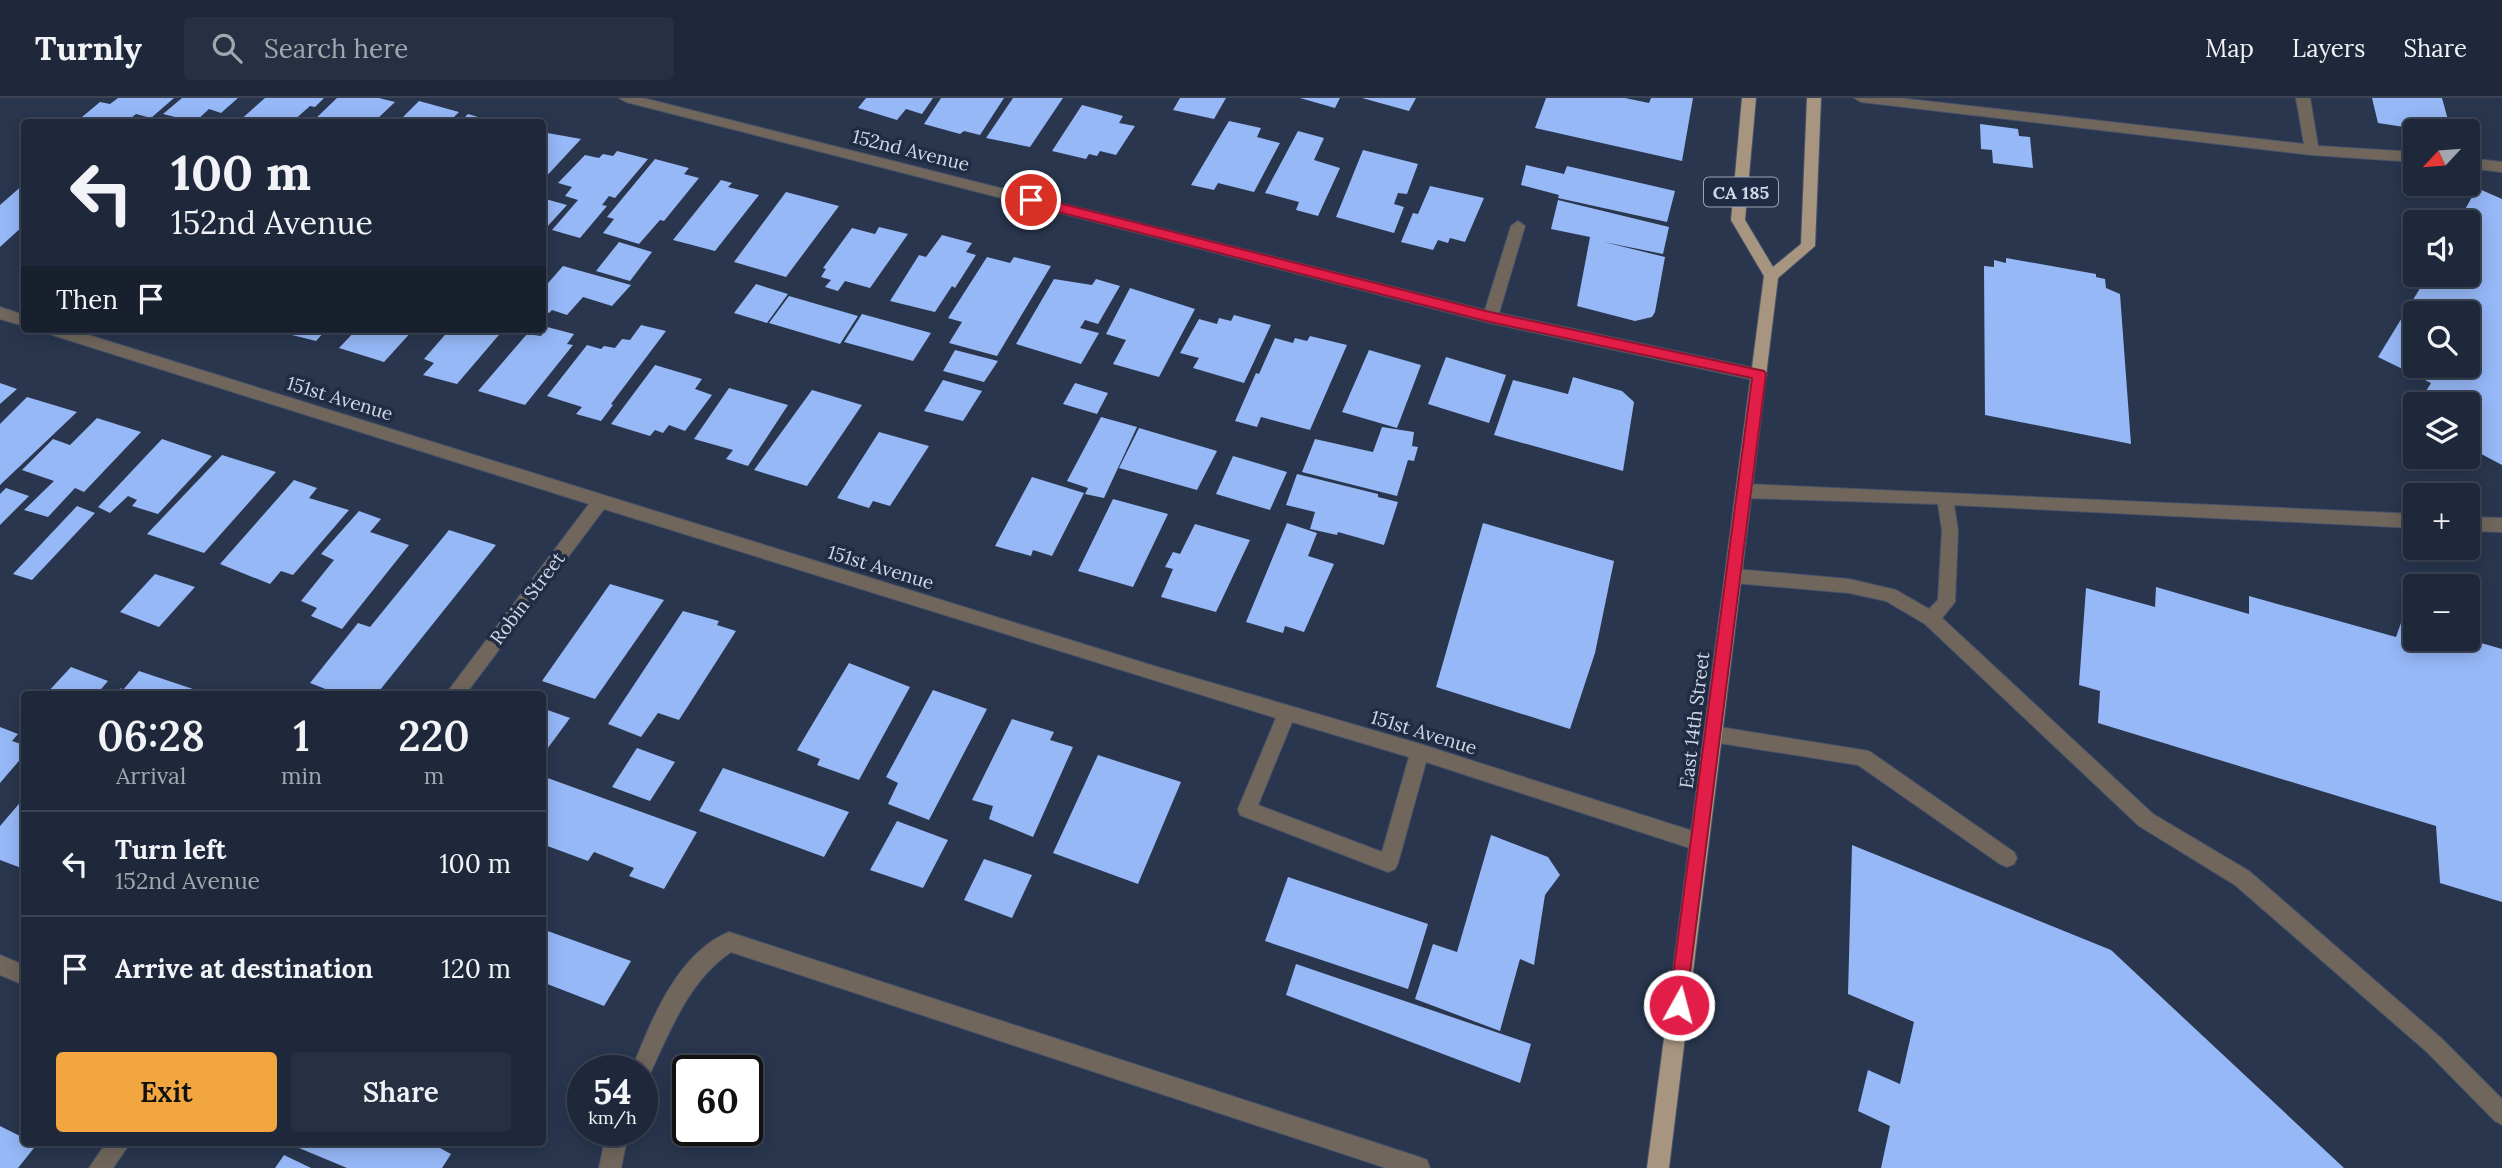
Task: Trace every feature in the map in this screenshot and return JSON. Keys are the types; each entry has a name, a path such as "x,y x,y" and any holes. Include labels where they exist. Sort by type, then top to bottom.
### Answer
{"main road":[{"name":"CA 185","path":"1749,98 1738,220 1771,276"},
{"path":"1771,276 1808,246 1814,98"},
{"name":"East 14th Street","path":"1658,1168 1771,276"}],"street":[{"name":"152nd Avenue","path":"626,98 1490,317 1759,374"},
{"path":"1861,98 2312,150 2403,156"},
{"path":"2303,98 2312,150"},
{"path":"2480,164 2502,167"},
{"path":"1490,317 1518,226"},
{"path":"0,313 21,320"},
{"name":"151st Avenue","path":"64,333 1154,674 1420,752 1699,842"},
{"path":"1744,491 2403,520"},
{"path":"1931,619 1945,602 1950,530 1945,498"},
{"name":"Robin Street","path":"457,691 600,502"},
{"path":"2480,525 2502,526"},
{"path":"1734,576 1849,586 1890,595 1931,619 2146,820 2242,878 2434,1045 2502,1114"},
{"path":"1287,712 1247,809 1388,863 1420,752"},
{"path":"1713,734 1862,757 2007,858"},
{"path":"648,1055 660,1028 700,963 714,950 729,942 1419,1168"},
{"path":"0,965 21,974"},
{"path":"100,1168 116,1146"},
{"path":"610,1168 615,1146"}],"building":[{"path":"118,98 174,98 151,118 136,114 130,119 80,119 100,102 110,104"},
{"path":"182,98 238,98 221,113 209,109 198,119 183,119 163,114"},
{"path":"265,98 324,98 295,119 241,119"},
{"path":"337,98 379,98 395,102 377,119 315,119"},
{"path":"866,98 933,98 922,114 906,109 897,120 858,108"},
{"path":"941,98 1004,98 980,135 964,131 960,134 924,124"},
{"path":"1013,98 1063,98 1030,147 986,138"},
{"path":"1180,98 1226,98 1214,119 1173,110"},
{"path":"1300,98 1340,98 1335,108"},
{"path":"1362,98 1416,98 1409,111"},
{"path":"1546,98 1625,98 1649,103 1651,98 1693,98 1682,161 1535,128"},
{"path":"2372,98 2442,98 2448,119 2403,119 2403,127 2378,123"},
{"path":"419,101 459,112 452,119 401,119"},
{"path":"1082,105 1123,116 1119,123 1135,126 1116,155 1100,151 1097,156 1089,154 1086,159 1052,151"},
{"path":"468,114 485,119 463,119"},
{"path":"1229,121 1261,128 1257,137 1280,143 1254,192 1218,183 1214,190 1191,185"},
{"path":"1980,124 2018,129 2019,136 2030,137 2033,168 1993,163 1992,150 1981,149"},
{"path":"1298,131 1324,138 1314,160 1340,168 1318,216 1296,210 1299,202 1265,193"},
{"path":"546,133 581,139 546,177"},
{"path":"1363,150 1418,164 1407,194 1398,193 1394,204 1404,207 1394,233 1336,217"},
{"path":"617,151 648,159 615,198 609,196 602,205 607,206 580,238 552,230 578,200 565,196 572,187 558,183 585,155 599,158 603,154 613,156"},
{"path":"655,159 689,168 684,174 699,178 664,221 660,220 639,244 603,233 614,219 607,217"},
{"path":"1526,165 1564,174 1567,166 1675,191 1667,222 1558,198 1559,195 1521,185"},
{"path":"721,180 732,183 728,187 759,195 715,251 673,240"},
{"path":"1430,186 1484,198 1465,242 1450,238 1448,243 1438,240 1433,250 1401,242 1413,213 1418,214"},
{"path":"21,187 21,228 0,247 0,205"},
{"path":"2480,189 2502,199 2502,465 2480,453 2480,392 2425,392 2431,383 2421,378 2480,378 2480,301 2412,301 2421,287 2480,287 2480,210 2465,210 2473,196 2480,196"},
{"path":"786,192 839,206 786,277 734,262"},
{"path":"546,199 567,205 546,228"},
{"path":"1558,200 1669,227 1663,254 1604,242 1665,257 1652,317 1635,321 1577,306 1590,237 1551,229"},
{"path":"879,227 908,234 870,288 845,281 838,291 825,287 831,280 821,277 826,269 823,268 852,228 875,234"},
{"path":"942,235 972,243 966,252 976,255 955,288 952,286 935,312 890,301 919,255 926,257"},
{"path":"619,242 652,252 630,281 596,271"},
{"path":"987,257 1010,263 1014,257 1051,266 997,356 949,343 962,322 948,318"},
{"path":"2006,258 2096,274 2096,277 2105,279 2106,288 2120,294 2131,444 1985,415 1984,266 1994,267 1994,260 2006,263"},
{"path":"563,266 631,285 612,306 583,297 567,315 552,310 546,312 546,285"},
{"path":"1054,279 1092,285 1096,279 1120,286 1098,324 1085,320 1080,328 1099,333 1081,364 1016,344"},
{"path":"756,284 788,294 767,323 734,313"},
{"path":"1130,288 1195,309 1159,377 1113,364 1126,340 1106,334"},
{"path":"789,296 858,316 840,344 769,323"},
{"path":"862,314 931,333 913,361 844,342"},
{"path":"1234,315 1271,325 1244,383 1193,368 1199,358 1180,353 1199,319 1217,324 1219,318 1231,321"},
{"path":"2403,316 2403,369 2378,357"},
{"path":"641,325 666,331 601,421 576,414 582,407 547,396 587,345 601,349 604,346 615,348 622,339 630,340"},
{"path":"546,328 574,334 567,344 573,345 525,405 478,391 527,334 541,336 546,333"},
{"path":"284,333 323,333 316,341"},
{"path":"353,333 410,333 384,362 339,348"},
{"path":"447,333 501,333 457,384 423,375 434,363 424,359"},
{"path":"1310,336 1347,345 1310,430 1261,417 1257,427 1235,421 1275,338 1293,343 1295,338 1307,341"},
{"path":"955,350 998,361 984,382 943,371"},
{"path":"1369,350 1421,365 1397,428 1342,412"},
{"path":"1446,357 1506,375 1489,423 1428,404"},
{"path":"655,365 702,379 695,389 712,395 685,431 669,425 663,433 655,430 650,436 611,424"},
{"path":"1573,377 1622,391 1634,402 1623,471 1494,435 1513,380 1568,394"},
{"path":"943,380 982,391 963,421 924,411"},
{"path":"0,383 17,389 0,404"},
{"path":"1075,383 1108,393 1097,414 1063,404"},
{"path":"729,388 788,405 748,466 726,459 733,450 694,439"},
{"path":"812,390 862,405 807,486 754,470"},
{"path":"27,397 77,412 0,485 0,424"},
{"path":"1101,417 1137,427 1104,498 1085,494 1088,488 1067,481"},
{"path":"97,418 141,432 84,492 75,488 48,517 24,510 54,481 22,470 53,439 70,445"},
{"path":"1382,427 1414,432 1412,446 1418,447 1414,461 1408,460 1397,496 1302,472 1315,439 1373,452"},
{"path":"1139,428 1217,451 1197,490 1119,468"},
{"path":"879,432 929,446 890,506 873,501 869,508 837,498"},
{"path":"162,439 212,456 158,514 132,506 137,500 128,496 110,513 98,507"},
{"path":"222,455 276,472 204,553 147,534"},
{"path":"1233,456 1287,472 1270,510 1216,494"},
{"path":"1297,474 1378,494 1378,497 1398,502 1384,545 1338,532 1337,535 1310,529 1315,512 1286,505"},
{"path":"1032,477 1084,493 1052,556 1033,550 1031,556 995,546"},
{"path":"294,480 317,488 309,498 349,510 293,575 281,571 270,584 220,564"},
{"path":"6,488 29,496 0,525 0,494"},
{"path":"1113,499 1168,514 1133,587 1078,571"},
{"path":"77,506 95,513 32,580 13,574"},
{"path":"359,511 381,519 370,532 409,545 342,629 311,616 317,608 301,601 334,560 321,554"},
{"path":"1287,523 1317,533 1308,556 1334,564 1304,632 1285,626 1283,633 1246,622"},
{"path":"1483,523 1614,561 1595,653 1570,729 1436,687"},
{"path":"1195,524 1250,540 1216,612 1161,597 1173,569 1165,567 1173,552 1180,554"},
{"path":"449,530 496,545 379,691 331,691 310,683 358,623 370,627"},
{"path":"155,574 195,587 159,627 120,612"},
{"path":"610,584 664,600 595,699 542,681"},
{"path":"2156,587 2249,614 2249,596 2396,637 2403,620 2403,651 2480,651 2480,643 2502,649 2502,902 2440,883 2436,826 2098,723 2100,691 2079,685 2086,588 2155,607"},
{"path":"683,611 719,621 717,625 736,631 679,720 658,713 641,737 608,724"},
{"path":"849,663 910,687 859,780 817,765 820,759 797,750"},
{"path":"71,667 108,681 99,691 49,691"},
{"path":"139,671 193,689 118,691 121,688 123,690"},
{"path":"933,690 987,709 929,820 888,804 898,783 886,777"},
{"path":"546,709 570,718 546,751"},
{"path":"1012,719 1054,732 1050,740 1073,747 1033,837 989,819 993,806 972,800"},
{"path":"0,727 18,734 12,741 21,744 21,758 0,783"},
{"path":"637,748 675,762 650,801 612,787"},
{"path":"1098,755 1181,782 1138,884 1053,853"},
{"path":"723,768 849,812 824,857 699,811"},
{"path":"546,777 697,832 664,889 629,876 634,868 594,852 588,861 546,845"},
{"path":"21,802 21,868 0,860 0,826"},
{"path":"897,821 948,840 923,888 870,870"},
{"path":"1491,835 1548,857 1560,875 1545,895 1534,965 1520,959 1500,1031 1415,999 1433,944 1457,952"},
{"path":"1852,845 2111,950 2344,1168 1881,1168 1890,1126 1858,1111 1868,1070 1900,1084 1914,1022 1848,994"},
{"path":"984,859 1032,875 1012,918 964,900"},
{"path":"1288,877 1428,924 1408,989 1265,941"},
{"path":"546,930 631,961 604,1006 546,984"},
{"path":"1296,964 1531,1044 1520,1083 1286,995"},
{"path":"0,1126 21,1136 21,1146 36,1146 18,1168 0,1168"},
{"path":"294,1146 442,1146 440,1148 451,1154 442,1168 347,1168"},
{"path":"284,1155 311,1168 275,1168"}],"route":[{"path":"1031,200 1490,317 1759,374 1679,1005"}]}
